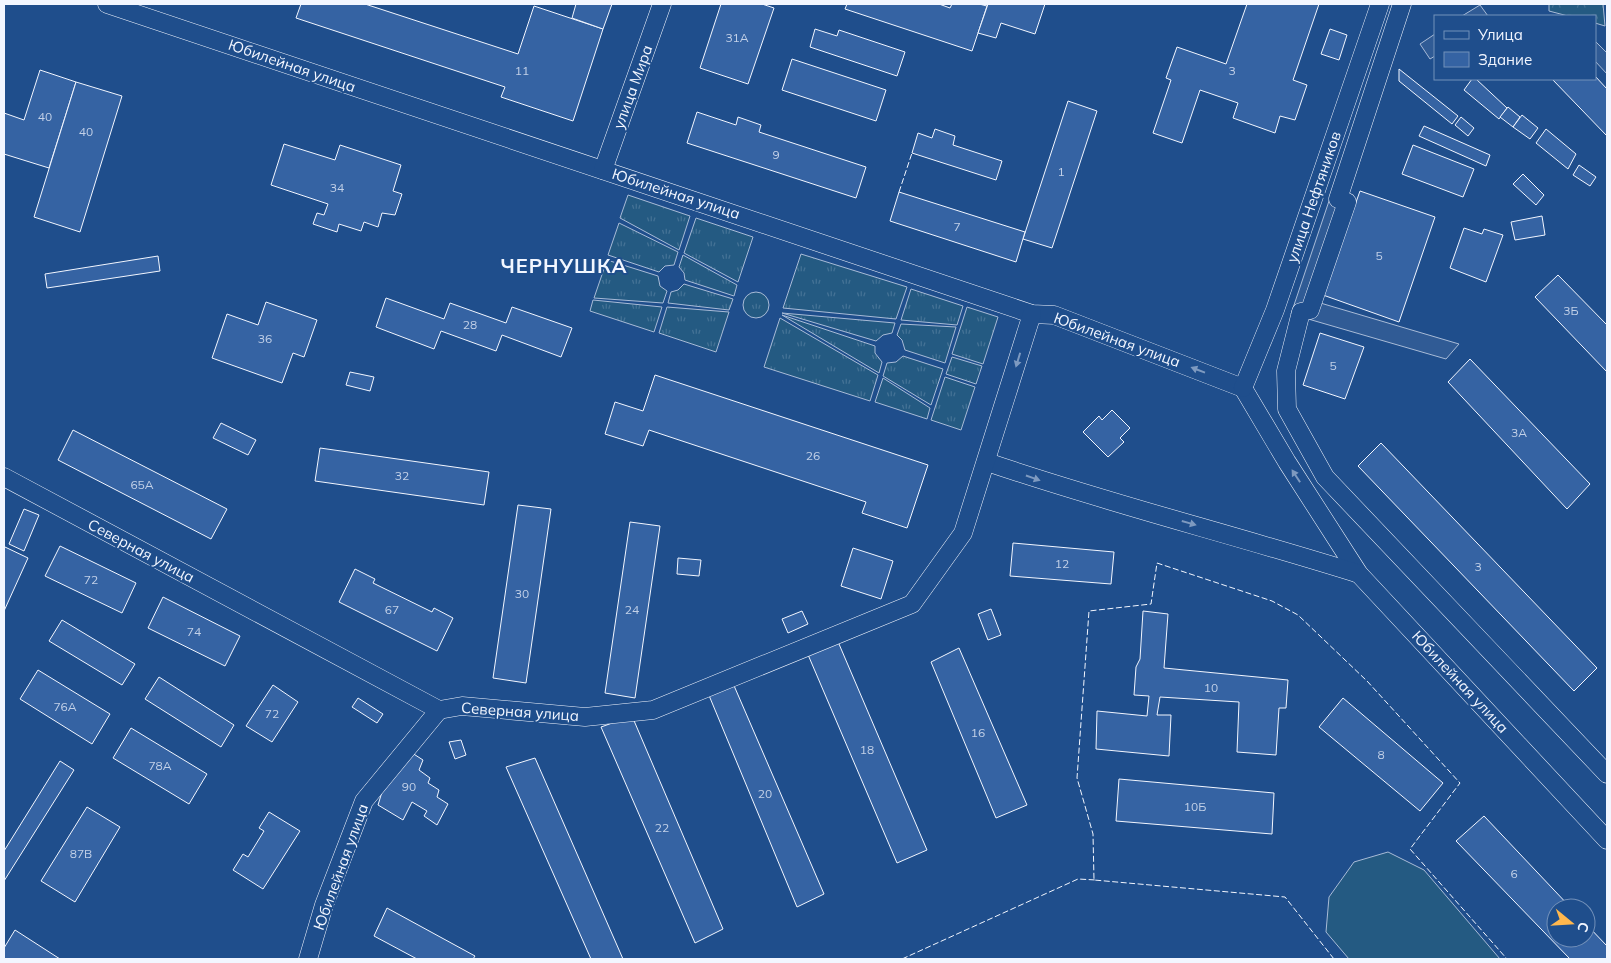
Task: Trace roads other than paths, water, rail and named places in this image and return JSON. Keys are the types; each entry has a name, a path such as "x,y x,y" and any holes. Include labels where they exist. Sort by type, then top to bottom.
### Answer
{"street":[{"name":"Юбилейная улица","path":"107,4 1032,314 1054,315 1243,388 1322,518 1359,574 1607,840"},
{"name":"улица Мира","path":"604,170 662,4"},
{"name":"улица Нефтяников","path":"1243,388 1275,310 1380,4"},
{"path":"1402,4 1338,199 1347,202 1310,310 1300,312 1294,333 1286,371 1287,410 1325,477 1607,774"},
{"name":"Северная улица","path":"4,477 439,710 462,706 586,717 653,710 912,604 963,533 987,462 1032,314"},
{"path":"987,462 1063,488 1274,547 1359,574"},
{"name":"Юбилейная улица","path":"308,959 324,904 364,801 439,710"}],"district":[{"name":"ЧЕРНУШКА","path":"564,266"}]}
